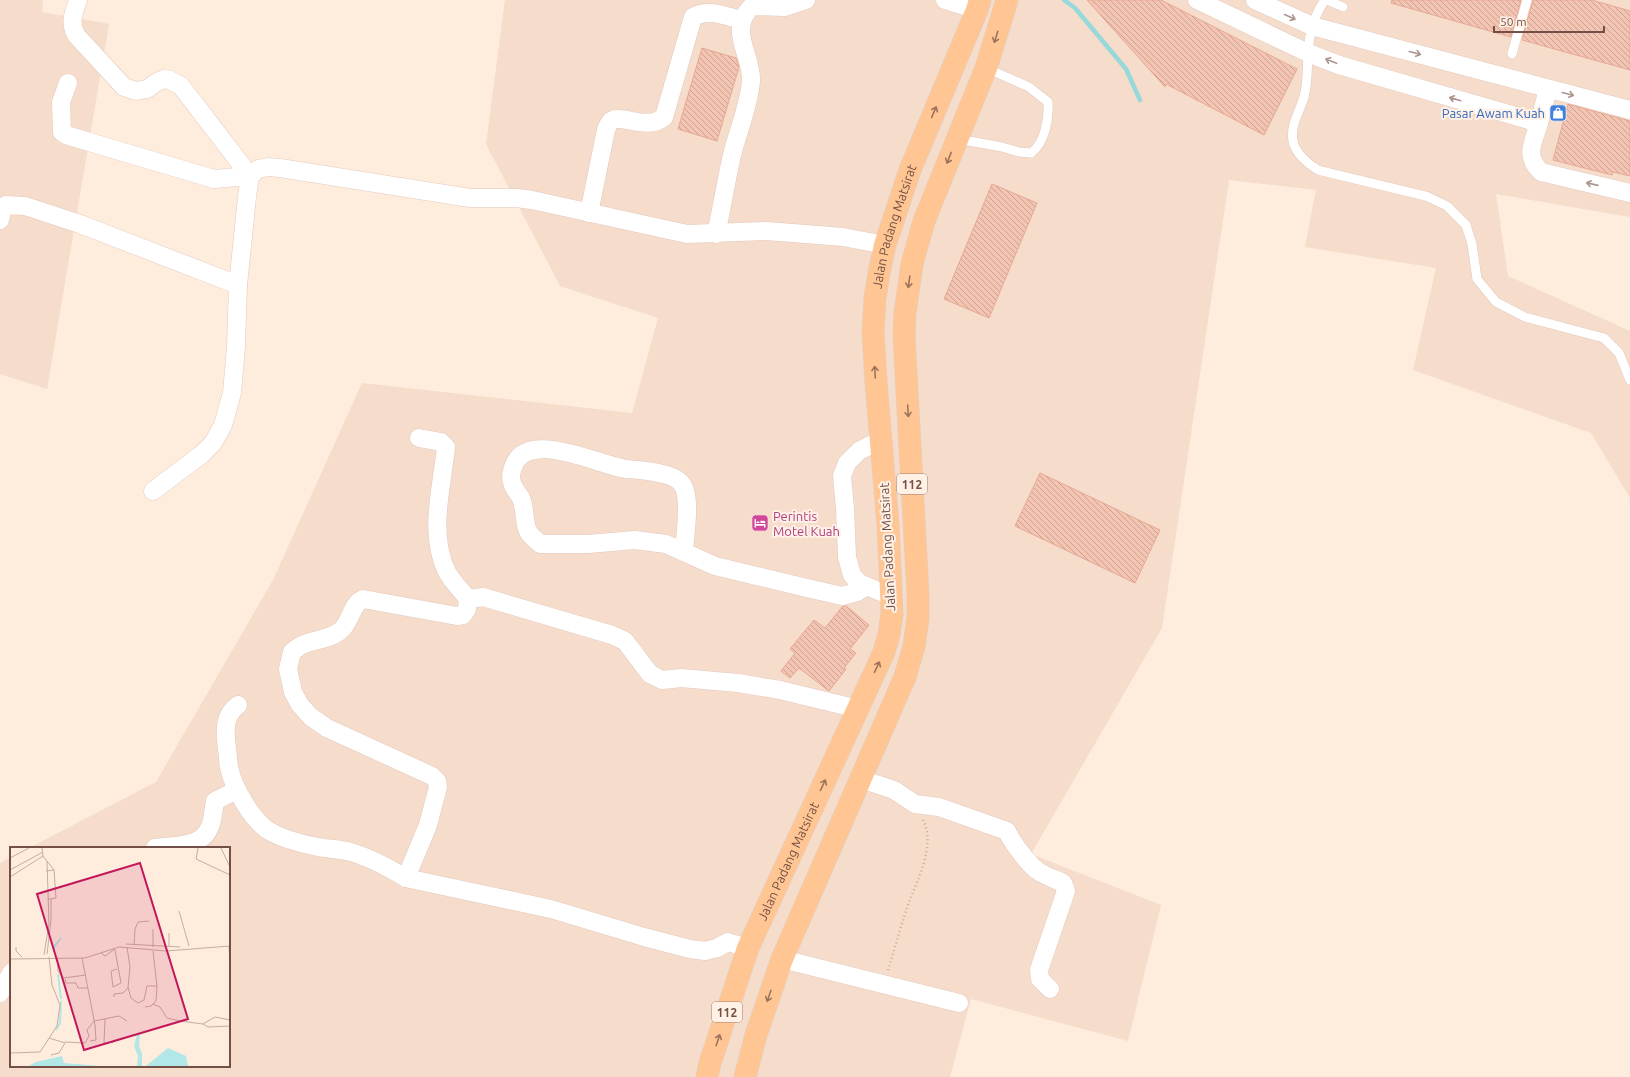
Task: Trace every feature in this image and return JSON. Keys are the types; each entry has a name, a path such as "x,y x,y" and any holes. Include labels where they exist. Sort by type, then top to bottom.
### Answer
{"main road":[{"name":"Jalan Padang Matsirat","path":"745,1077 756,1035 782,959 905,677 914,646 918,618 918,594 904,336 905,313 912,264 924,221 956,138 986,68 1008,0"},
{"name":"Jalan Padang Matsirat","path":"707,1077 710,1063 748,948 884,652 889,634 892,614 888,525 880,440 873,332 878,273 885,245 910,170 979,5"},
{"path":"748,948 782,959"}],"street":[{"path":"78,0 73,14 72,26 76,35 124,87 136,91 147,89 164,79 170,80 181,86 250,176 238,285 236,347 232,394 223,425 213,443 153,491"},
{"path":"716,234 732,155 742,124 750,89 750,75 741,30 742,20 745,13 752,6 785,7 806,0"},
{"path":"945,0 979,5"},
{"path":"1197,0 1339,65 1539,123"},
{"path":"1255,0 1312,26 1630,110"},
{"path":"589,213 606,130 610,122 615,119 650,124 658,122 664,118 694,17 699,13 708,12 742,20"},
{"path":"68,83 61,102 62,132 66,135 214,180 250,176 258,169 268,167 470,198 516,198 532,200 687,234 783,232 844,237 885,245"},
{"path":"1548,88 1530,155 1534,165 1541,172 1630,193"},
{"path":"0,220 2,210 6,205 25,206 127,241 238,285"},
{"path":"406,878 428,825 438,788 437,781 432,776 327,728 311,717 300,705 293,692 288,669 292,652 302,645 330,637 341,631 350,619 356,604 363,599 457,616 463,615 467,609 468,599 448,574 443,563 438,540 438,504 446,447 442,442 419,438"},
{"path":"880,440 859,451 846,463 842,476 847,557 852,574 859,583 890,596"},
{"path":"684,551 686,489 680,481 659,473 617,467 560,451 536,448 524,452 517,459 512,470 511,482 524,506 528,532 540,544 588,544 635,540 666,544 715,566 842,596 857,592 866,586"},
{"path":"468,599 483,597 612,635 625,641 650,674 662,680 681,678 738,683 780,690 858,709"},
{"path":"238,705 228,716 225,731 229,767 237,790 263,827 272,833 290,840 319,847 349,851 364,856 406,878 551,909 690,949 705,952 728,942 748,948"},
{"path":"861,779 894,790 915,804 938,807 1007,831 1011,840 1032,867 1039,872 1064,883 1066,891 1039,970 1040,979 1050,989"},
{"path":"164,847 193,844 205,836 212,822 215,801 237,790"},
{"path":"782,959 959,1003"},
{"path":"0,993 10,975"}],"lane":[{"path":"1343,7 1326,0 1320,7 1312,26 1304,96 1292,127 1293,142 1300,154 1310,165 1328,173 1426,196 1447,206 1466,225 1472,244 1477,279 1496,302 1525,317 1604,338 1619,353 1630,380"},
{"path":"1512,54 1527,0"},
{"path":"956,138 1019,152 1031,153 1037,148 1042,139 1049,114 1048,102 1029,87 986,68"}],"path":[{"path":"884,984 909,903 919,878 926,852 927,828 915,804"}],"shaded area":[{"path":"0,0 43,0 42,12 109,24 47,389 0,374"},
{"path":"505,0 1630,0 1630,217 1496,194 1508,276 1630,331 1630,498 1591,433 1413,370 1436,268 1305,247 1316,190 1229,180 1162,628 1031,854 1161,905 1128,1041 971,999 950,1077 0,1077 0,863 10,858 10,1067 230,1067 230,847 31,847 156,782 273,580 362,383 632,413 658,318 560,286 486,144"}],"building":[{"path":"1087,0 1161,0 1297,69 1264,135 1166,84 1165,87"},
{"path":"1392,0 1521,0 1511,37 1391,3"},
{"path":"1533,0 1592,0 1630,11 1630,70 1522,40"},
{"path":"702,48 736,58 739,67 717,141 678,129"},
{"path":"1568,104 1630,121 1630,176 1613,172 1612,175 1553,160"},
{"path":"992,184 1037,203 989,318 944,299"},
{"path":"1040,473 1160,530 1135,583 1015,526"},
{"path":"843,606 846,606 869,625 850,649 856,653 829,691 799,668 790,678 781,671 795,653 790,649 814,620 825,628"}],"waterway":[{"path":"1064,0 1075,8 1126,69 1140,100"}],"place":[{"name":"Pasar Awam Kuah","path":"1558,113"},
{"name":"Perintis Motel Kuah","path":"760,523"}]}
